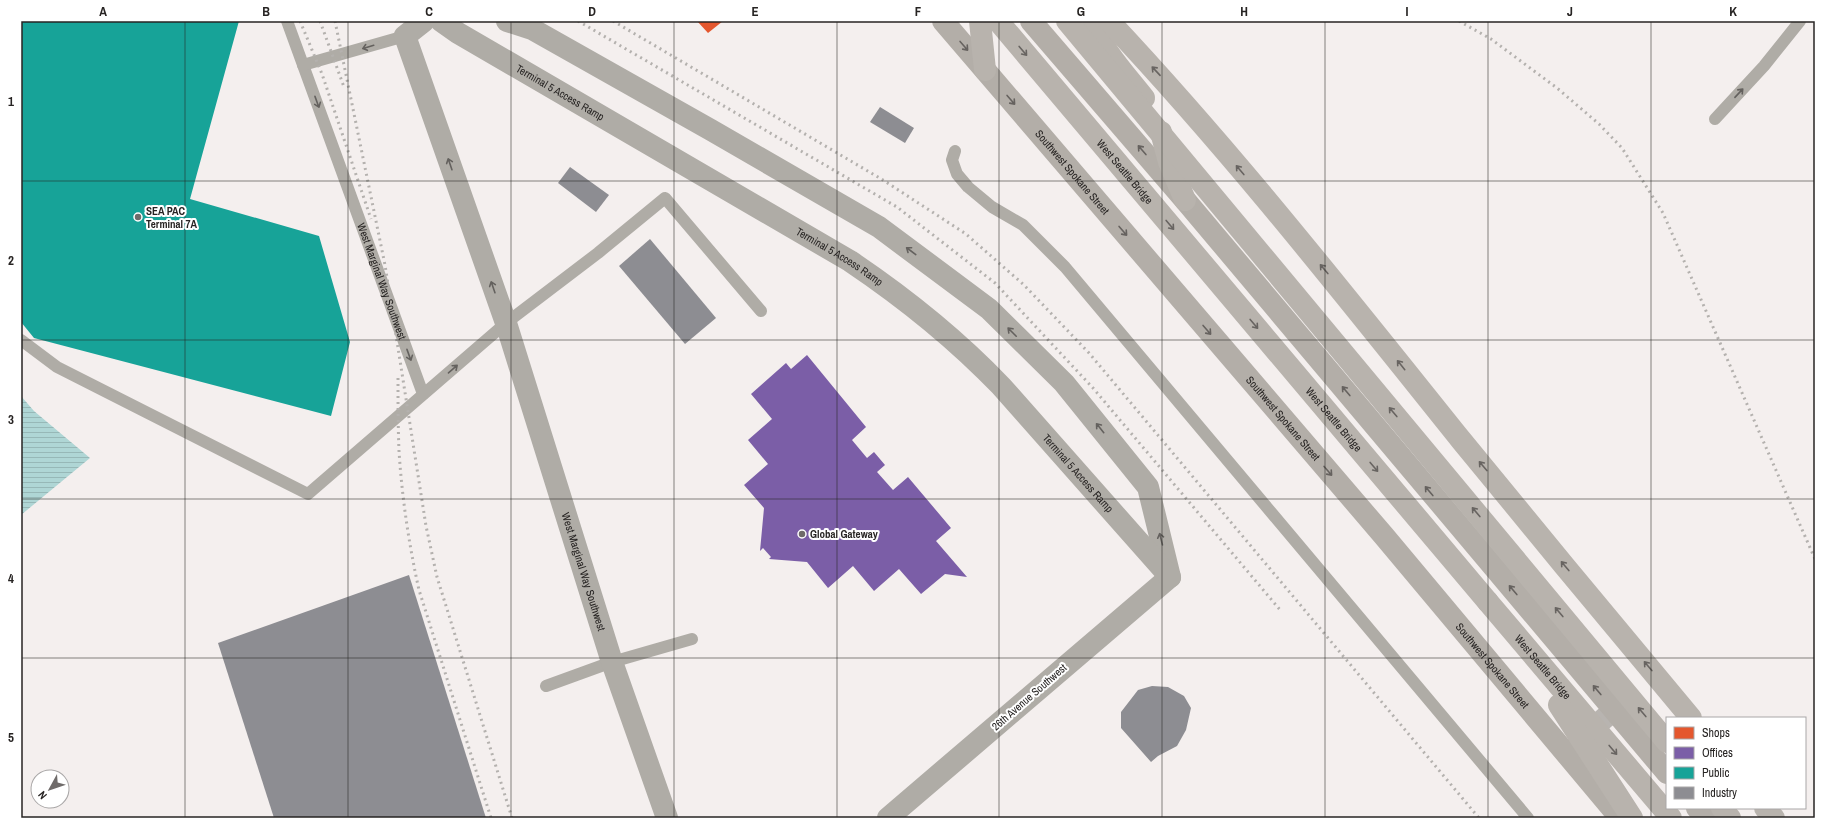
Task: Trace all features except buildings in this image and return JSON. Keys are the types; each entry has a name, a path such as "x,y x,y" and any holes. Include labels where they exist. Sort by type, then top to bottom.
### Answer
{"highway":[{"path":"980,21 985,70"},
{"name":"West Seattle Bridge","path":"998,21 1670,818"},
{"path":"1067,21 1666,741"},
{"path":"1093,21 1095,28 1112,57 1145,99 1158,123 1169,162 1185,200"},
{"path":"1109,21 1160,75 1349,299 1462,440 1690,717"},
{"path":"1488,602 1584,742 1632,818"},
{"path":"1723,809 1730,818"},
{"path":"1766,809 1774,818"}],"main road":[{"name":"Southwest Spokane Street","path":"943,21 1384,536 1620,818"},
{"path":"1031,21 1185,200 1666,772"},
{"path":"1564,752 1614,710"},
{"path":"1697,809 1705,818"}],"street":[{"path":"405,36 424,21"},
{"name":"Terminal 5 Access Ramp","path":"441,21 458,33 850,261 882,282 941,328 971,355 1006,391 1170,577"},
{"path":"507,21 539,33 879,227 989,309 1064,383 1148,487 1170,577"},
{"name":"West Marginal Way Southwest","path":"405,36 506,323 612,662 667,818"},
{"name":"26th Avenue Southwest","path":"888,818 1170,577"}],"lane":[{"name":"West Marginal Way Southwest","path":"287,21 423,394"},
{"path":"1715,119 1764,66 1800,21"},
{"path":"303,65 405,36"},
{"path":"955,151 952,160 957,174 968,187 992,207 1023,226 1065,266 1528,818"},
{"path":"21,340 56,367 308,494 506,323 598,253 665,198 761,311"},
{"path":"546,686 612,662 692,639"}],"water":[{"path":"21,396 34,411 90,458 21,515"}],"railway":[{"path":"300,21 322,74 371,219"},
{"path":"320,21 344,87"},
{"path":"335,21 385,265 426,526 437,577 512,818"},
{"path":"578,21 897,207 995,283 1093,388 1281,611"},
{"path":"613,21 883,180 966,234 1024,285 1089,353 1479,818"},
{"path":"1459,21 1491,39 1557,88 1599,124 1622,148 1663,213 1815,559"},
{"path":"398,378 398,433 400,469 406,521 415,573 419,590 491,818"}],"place":[{"name":"SEA PAC Terminal 7A","path":"138,217"},
{"name":"Global Gateway","path":"802,534"}]}
